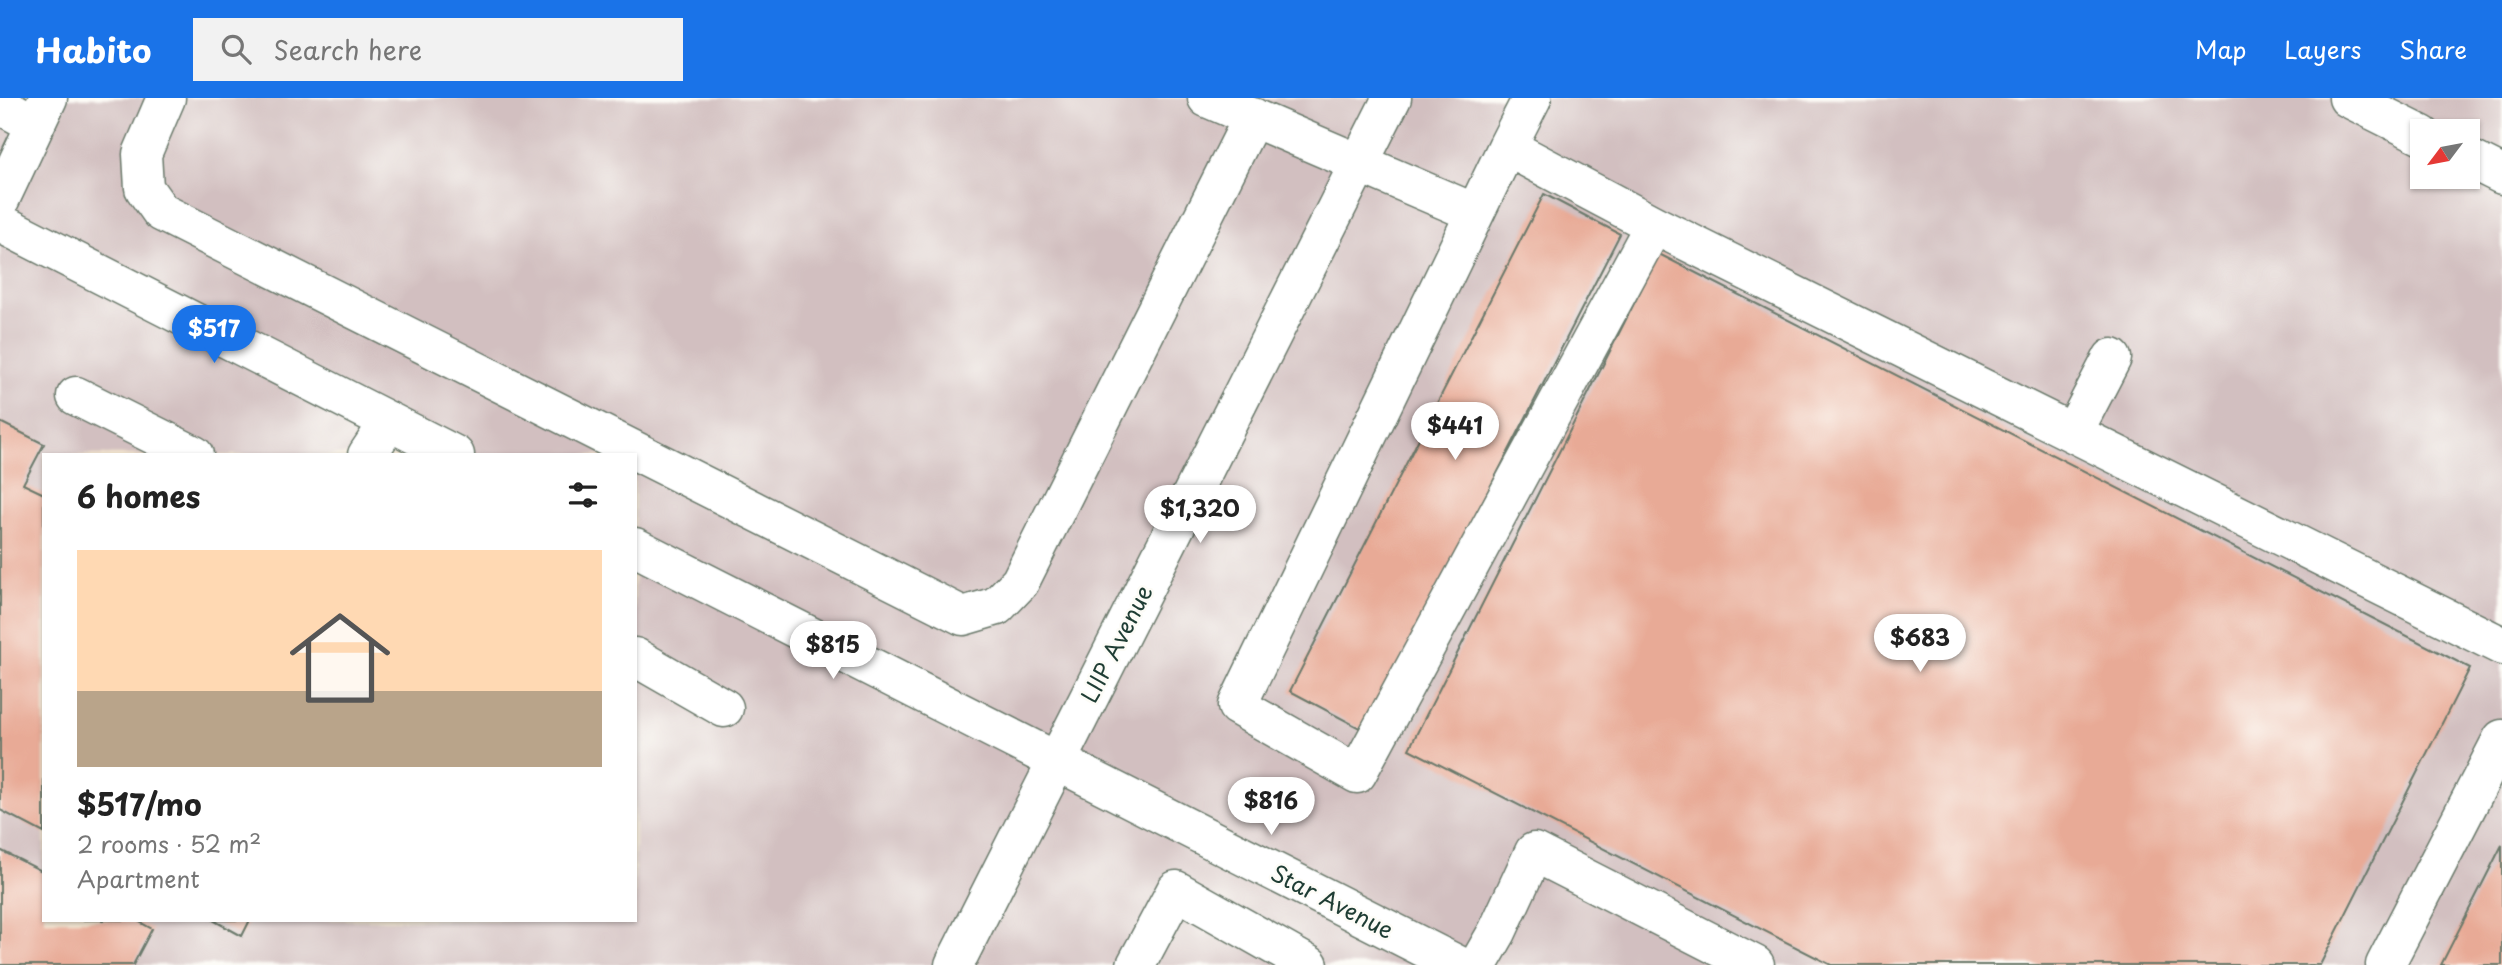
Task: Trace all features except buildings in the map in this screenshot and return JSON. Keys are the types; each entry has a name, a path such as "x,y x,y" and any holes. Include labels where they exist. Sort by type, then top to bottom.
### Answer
{"street":[{"path":"166,98 142,154 145,188 162,212 962,616 997,606 1020,582 1253,117"},
{"path":"1207,98 1475,214"},
{"name":"LIIP Avenue","path":"954,965 1392,98"},
{"path":"1532,98 1237,706 1357,774 1654,225"},
{"path":"2348,98 2410,129"},
{"path":"0,106 42,111 0,200"},
{"path":"1507,147 1654,225 2074,431 2502,646"},
{"path":"2480,164 2502,175"},
{"path":"0,223 451,453"},
{"path":"2074,431 2112,358"},
{"path":"76,397 190,453"},
{"path":"368,453 389,422"},
{"name":"Star Avenue","path":"637,548 1444,962"},
{"path":"637,658 724,708"},
{"path":"2385,965 2502,739"},
{"path":"1478,965 1497,932 1534,852 1755,965"},
{"path":"1136,965 1176,890 1309,965"}],"shaded area":[{"path":"0,98 2502,98 2502,965 0,965"}]}
